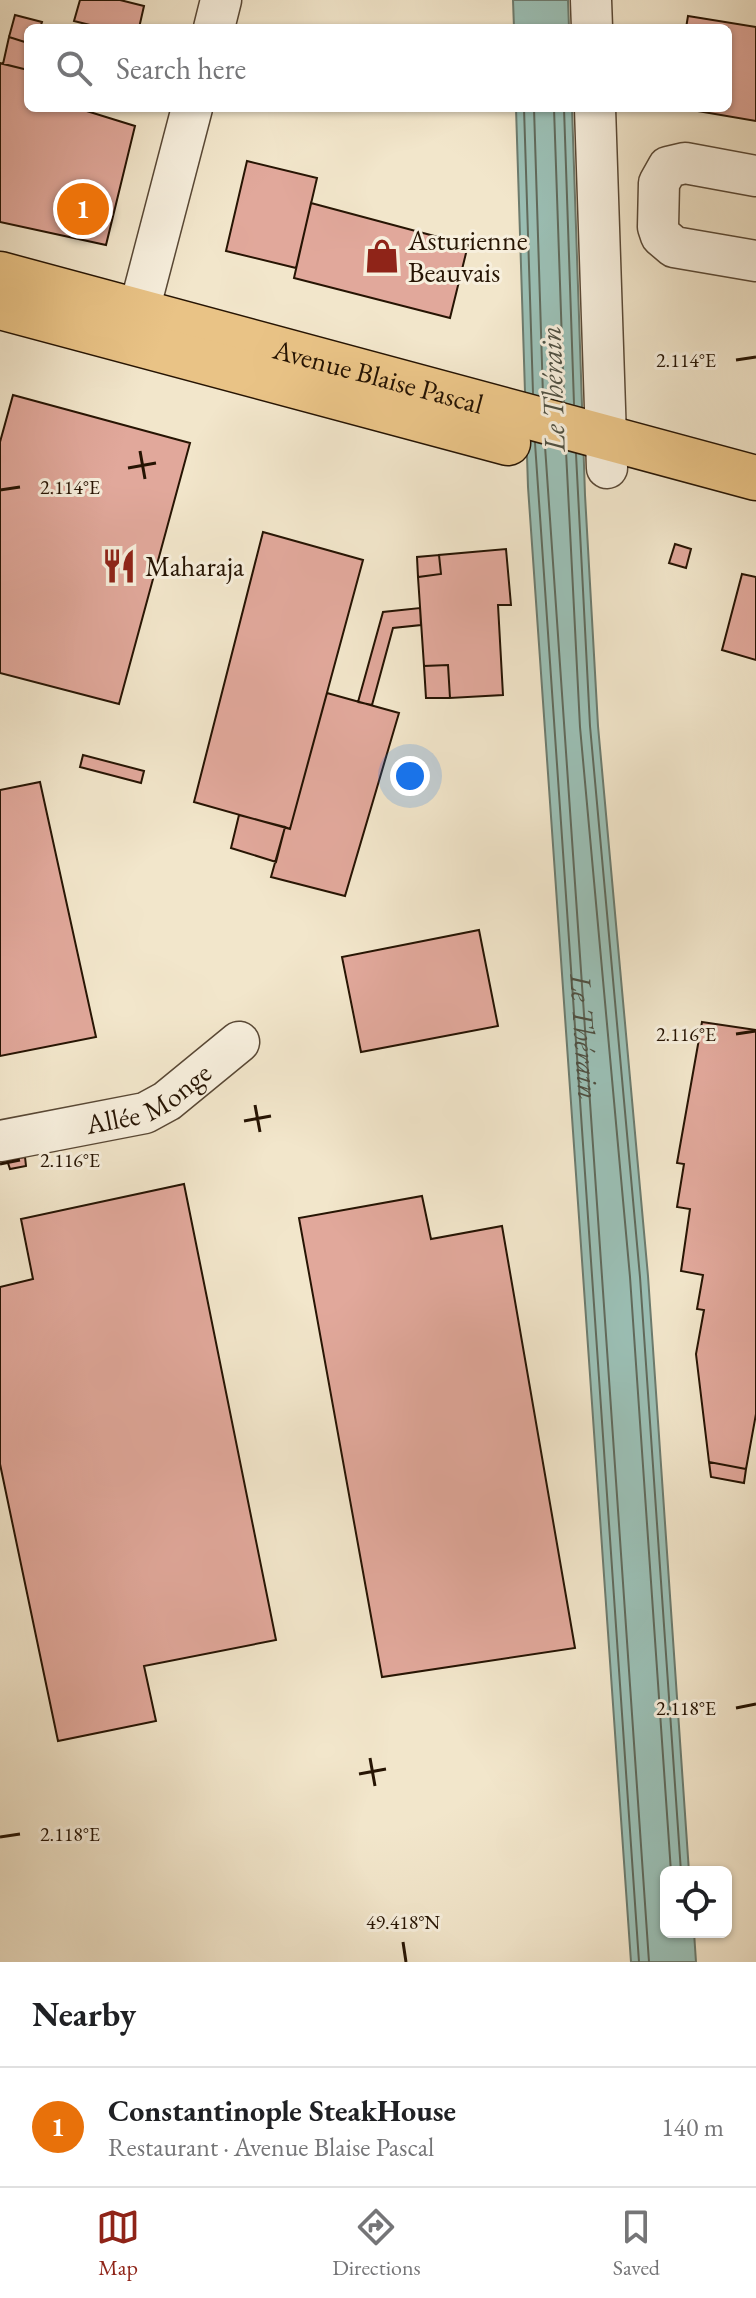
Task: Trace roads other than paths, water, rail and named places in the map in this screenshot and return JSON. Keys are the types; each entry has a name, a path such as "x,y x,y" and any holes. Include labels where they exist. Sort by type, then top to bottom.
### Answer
{"main road":[{"name":"Avenue Blaise Pascal","path":"0,274 135,326 600,451 756,478"},
{"name":"Avenue Blaise Pascal","path":"0,307 135,326"},
{"name":"Avenue Blaise Pascal","path":"600,451 756,508"}],"street":[{"path":"215,24 221,0"},
{"path":"591,0 592,24"},
{"path":"135,326 191,112"},
{"path":"595,112 600,451"},
{"path":"756,176 685,163 668,167 659,183 658,227 661,236 674,247 756,261"},
{"name":"Allée Monge","path":"0,1141 145,1113 167,1101 239,1042"}],"water":[{"path":"513,0 568,0 569,24 514,24"},
{"name":"Le Thérain","path":"516,112 572,112 585,495 598,726 648,1276 689,1866 660,1866 660,1938 694,1938 696,1962 631,1962 528,487"}],"place":[{"name":"Constantinople SteakHouse","path":"83,209"},
{"name":"Asturienne Beauvais","path":"382,256"},
{"name":"Maharaja","path":"119,566"}]}
